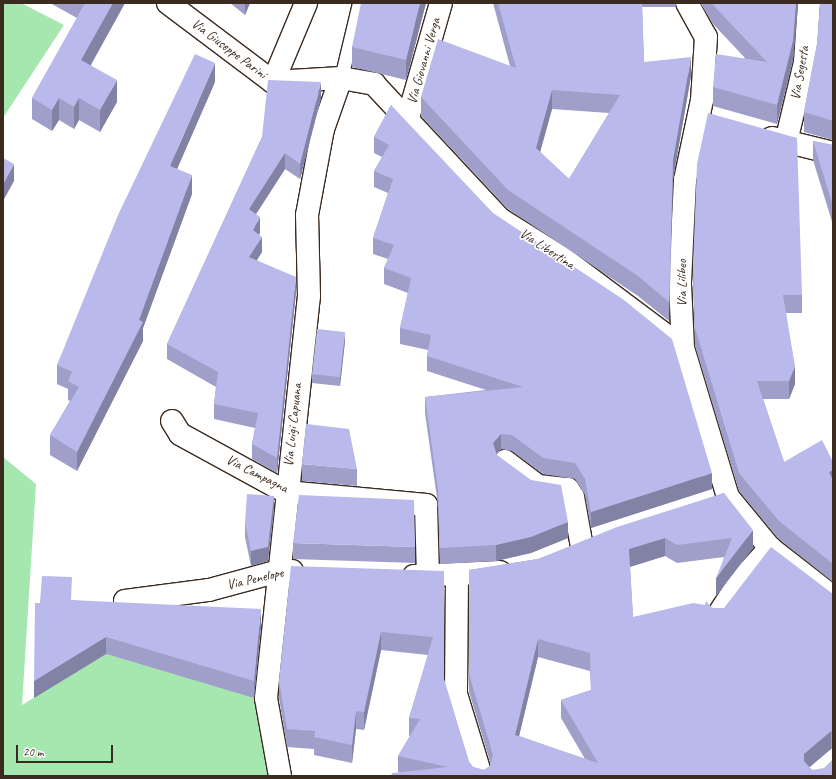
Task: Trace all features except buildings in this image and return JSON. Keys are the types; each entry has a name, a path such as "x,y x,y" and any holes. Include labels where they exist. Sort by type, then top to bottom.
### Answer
{"street":[{"name":"Via Giuseppe Parini","path":"168,3 273,82 341,78 374,84 408,118"},
{"path":"273,82 306,3"},
{"name":"Via Giovanni Verga","path":"408,118 441,3"},
{"name":"Via Lilibeo","path":"687,3 706,36 699,115 685,180 680,284 683,348 728,497 770,548 833,597"},
{"name":"Via Segesta","path":"786,142 805,62 809,3"},
{"name":"Via Luigi Capuana","path":"280,776 266,698 286,492 309,296 307,215 311,178 323,130 341,78"},
{"path":"699,115 720,122"},
{"name":"Via Libertina","path":"408,118 500,218 631,306 683,348"},
{"path":"750,130 786,142 833,153"},
{"name":"Via Campagna","path":"172,421 180,434 286,492 426,505 428,577"},
{"path":"505,461 538,486 568,490 573,497 592,543 562,555"},
{"path":"706,504 728,497"},
{"path":"718,616 740,581 770,548"},
{"path":"393,576 457,577 520,568"},
{"name":"Via Penelope","path":"125,601 209,590 279,571 314,572"},
{"path":"457,577 456,694 481,776"}],"lane":[{"path":"341,78 359,3"}],"green space":[{"path":"3,3 21,3 64,25 3,118"},
{"path":"3,457 36,484 22,705 106,654 259,699 272,776 3,776"}]}
